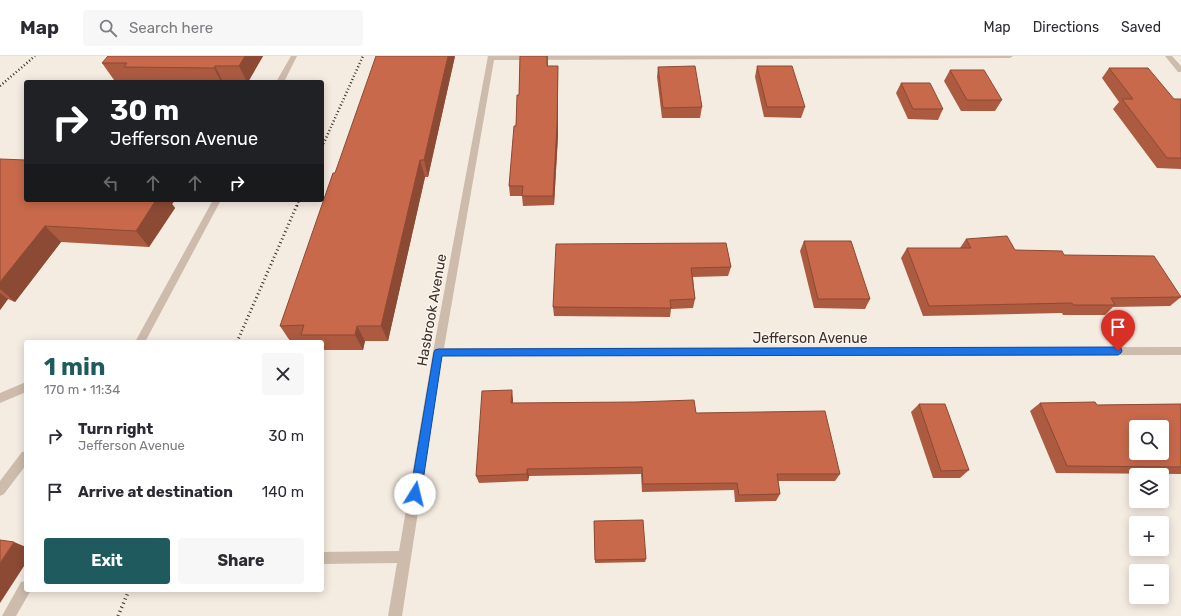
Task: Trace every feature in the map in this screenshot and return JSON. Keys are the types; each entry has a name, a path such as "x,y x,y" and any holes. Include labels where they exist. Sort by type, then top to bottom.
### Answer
{"street":[{"path":"281,80 294,56"},
{"path":"490,57 1010,56"},
{"path":"1168,56 1181,70"},
{"name":"Hasbrook Avenue","path":"395,616 438,352 490,57"},
{"path":"141,340 216,202"},
{"name":"Jefferson Avenue","path":"438,352 1181,351"},
{"path":"0,398 24,388"},
{"path":"0,490 24,459"},
{"path":"324,558 405,557"},
{"path":"10,616 24,591"}],"building":[{"path":"108,56 245,56 239,66 215,66 214,68 124,67 127,63 102,63"},
{"path":"376,56 448,56 424,160 420,160 381,326 357,326 355,335 301,335 304,325 280,326 333,173 335,173"},
{"path":"520,56 547,56 547,66 558,66 557,125 553,196 522,196 523,186 509,186 514,126 516,126 517,95 519,95"},
{"path":"695,66 702,107 663,108 658,67"},
{"path":"757,66 792,66 805,107 767,107"},
{"path":"1109,68 1148,68 1174,99 1181,99 1181,158 1167,158 1122,99 1133,99"},
{"path":"950,70 984,70 1002,100 967,100"},
{"path":"901,83 930,83 943,109 913,109"},
{"path":"0,159 24,160 24,202 155,202 136,231 45,226 0,282"},
{"path":"1007,236 1015,250 1062,251 1064,255 1154,256 1181,297 1111,298 1115,305 1073,305 1072,303 929,306 907,248 971,248 966,239"},
{"path":"804,241 851,241 870,299 818,299"},
{"path":"726,243 731,267 691,268 695,299 670,300 671,308 553,307 556,244"},
{"path":"512,390 511,403 694,400 696,413 825,411 840,474 777,474 780,494 739,495 737,483 643,484 642,467 527,469 527,474 476,476 482,391"},
{"path":"1095,402 1097,405 1181,404 1181,467 1067,466 1040,403"},
{"path":"919,404 945,404 969,470 941,471"},
{"path":"643,520 646,559 595,560 594,521"},
{"path":"0,540 14,542 0,563"}],"railway":[{"path":"0,86 35,56"},
{"path":"324,143 363,56"},
{"path":"297,206 298,202"},
{"path":"238,340 297,205"},
{"path":"118,616 128,592"}],"route":[{"path":"415,494 438,352 1118,351"}]}
